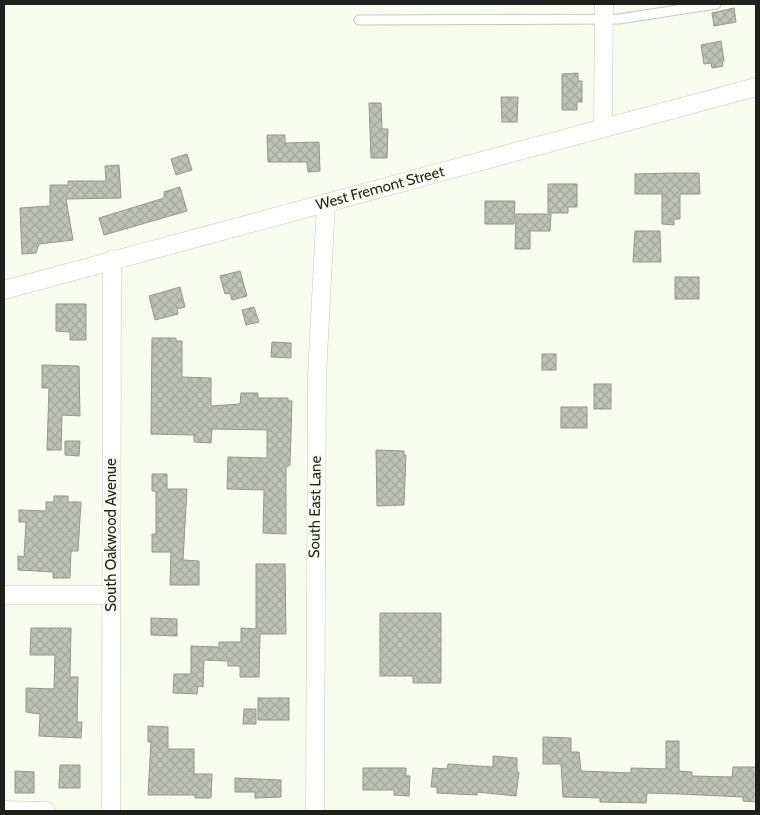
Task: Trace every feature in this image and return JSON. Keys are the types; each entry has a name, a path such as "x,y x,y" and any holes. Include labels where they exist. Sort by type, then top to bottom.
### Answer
{"street":[{"path":"603,128 604,11"},
{"name":"West Fremont Street","path":"4,290 112,259 756,87"},
{"name":"South East Lane","path":"315,811 317,376 326,203"},
{"name":"South Oakwood Avenue","path":"111,811 112,259"},
{"path":"4,595 111,595"},
{"path":"4,810 46,811"}],"lane":[{"path":"359,20 604,11 619,19 716,4"}],"building":[{"path":"734,8 736,22 714,26 712,13"},
{"path":"721,41 723,66 712,68 711,63 704,64 701,45"},
{"path":"578,73 578,81 582,81 582,102 577,102 577,110 562,110 562,74"},
{"path":"501,97 518,97 517,122 502,122"},
{"path":"369,103 381,103 382,129 388,129 387,158 371,158"},
{"path":"267,135 285,135 285,143 319,142 320,171 308,172 307,162 268,162"},
{"path":"187,154 192,170 176,175 171,159"},
{"path":"119,165 121,198 66,199 73,240 39,244 36,253 22,254 20,208 50,206 50,185 68,185 68,181 106,181 105,166"},
{"path":"699,173 700,194 680,194 680,219 674,219 674,225 662,224 662,194 635,194 635,174"},
{"path":"548,184 577,184 577,207 568,207 568,213 548,213"},
{"path":"180,187 187,211 104,235 99,218 164,198 164,192"},
{"path":"485,201 515,201 514,224 485,224"},
{"path":"516,214 551,214 550,231 530,231 530,249 515,249"},
{"path":"635,231 660,231 661,262 633,262"},
{"path":"240,271 247,296 232,300 230,293 225,294 220,276"},
{"path":"675,277 699,277 699,299 675,299"},
{"path":"180,287 185,307 177,309 178,314 155,320 149,296"},
{"path":"56,304 86,304 86,340 70,340 70,332 56,331"},
{"path":"254,307 259,322 246,325 242,310"},
{"path":"152,338 176,338 176,341 182,341 182,377 211,378 211,406 240,404 241,393 258,393 258,398 288,398 288,401 292,401 290,465 286,467 286,534 263,533 264,490 227,489 228,457 267,458 267,430 212,429 211,443 194,442 194,435 151,434"},
{"path":"272,342 291,343 291,358 271,357"},
{"path":"542,354 556,354 556,370 542,370"},
{"path":"42,365 79,366 80,416 62,415 61,450 47,450 49,388 42,388"},
{"path":"594,384 611,384 611,409 594,409"},
{"path":"561,407 587,407 587,428 561,428"},
{"path":"65,441 80,441 79,456 65,455"},
{"path":"376,450 404,451 404,455 406,455 404,505 377,506"},
{"path":"152,474 167,474 167,489 187,489 183,560 199,561 199,585 170,585 171,552 152,552 152,534 156,534 156,491 152,491"},
{"path":"54,496 68,496 68,502 81,502 78,551 71,551 70,578 53,578 53,572 18,570 18,556 24,557 26,522 19,522 19,510 46,511 46,502 54,502"},
{"path":"256,564 285,564 286,634 260,634 259,677 240,677 240,666 228,666 228,661 204,660 203,687 198,686 197,694 173,693 174,674 191,674 191,646 219,647 219,642 241,642 241,628 256,629"},
{"path":"380,613 441,613 441,683 413,683 413,676 380,676"},
{"path":"151,618 177,619 177,636 151,635"},
{"path":"31,628 71,628 70,677 78,677 77,722 82,722 81,738 39,736 40,714 26,712 26,688 54,689 55,655 30,655"},
{"path":"258,698 289,698 289,720 258,720"},
{"path":"244,709 256,709 256,724 243,724"},
{"path":"148,726 168,727 168,749 194,749 194,774 212,774 211,798 195,798 195,795 148,795 151,742 148,742"},
{"path":"543,737 571,738 571,752 579,752 581,771 631,773 631,768 666,769 666,741 679,741 679,771 692,772 692,776 732,777 733,767 756,767 756,802 743,801 743,797 647,793 646,803 600,802 600,798 563,797 561,764 543,764"},
{"path":"493,756 517,758 517,772 519,772 516,796 477,792 477,795 437,793 437,787 431,787 433,768 447,769 448,764 493,767"},
{"path":"60,765 80,765 80,788 59,788"},
{"path":"363,768 406,768 406,776 410,776 409,796 394,795 394,790 363,790"},
{"path":"15,771 34,772 34,793 15,793"},
{"path":"235,778 281,780 281,797 255,798 255,792 235,792"}]}
